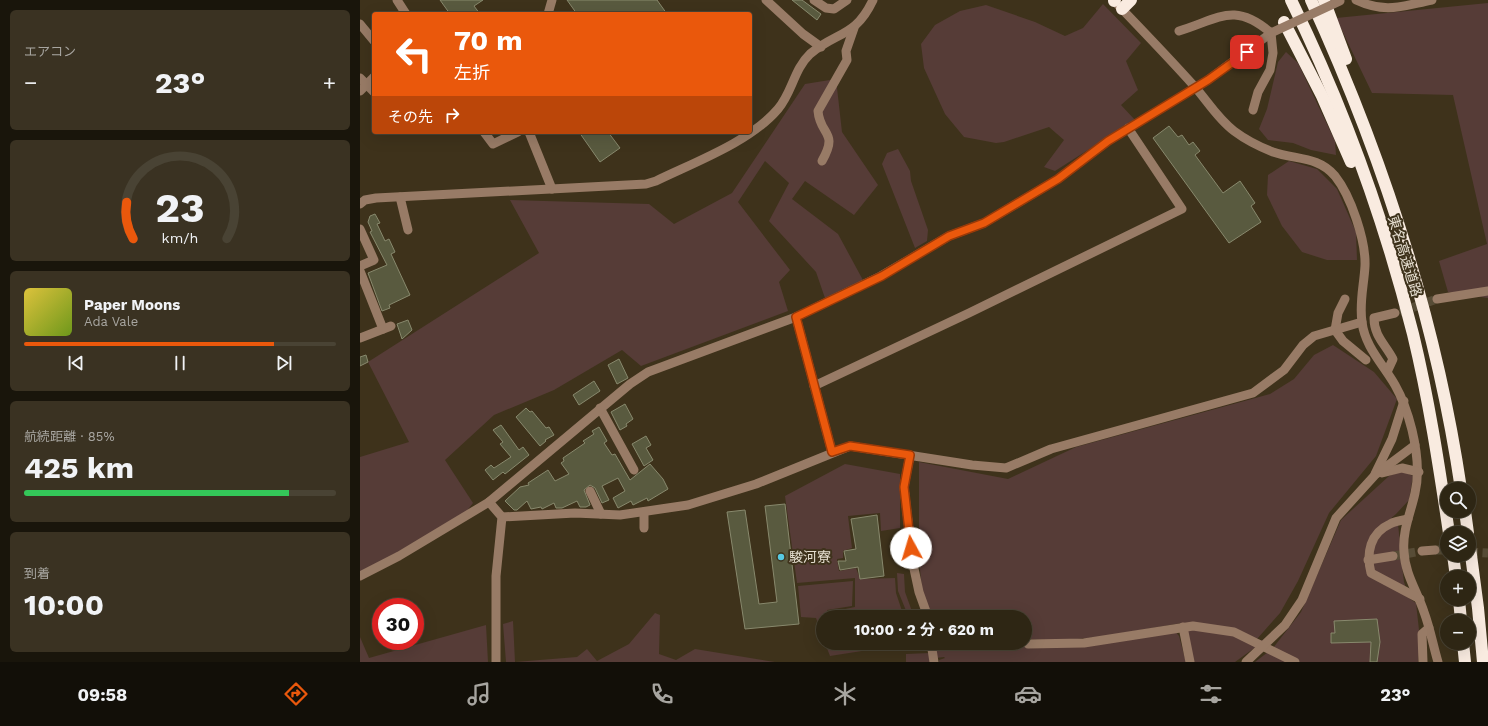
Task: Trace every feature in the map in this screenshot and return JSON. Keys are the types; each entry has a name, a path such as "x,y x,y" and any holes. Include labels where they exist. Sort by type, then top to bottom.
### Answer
{"highway":[{"path":"1116,3 1131,0"},
{"name":"東名高速道路","path":"1291,0 1310,38 1339,108 1391,255 1413,334 1427,399 1448,526"},
{"name":"東名高速道路","path":"1311,0 1340,64 1379,168 1424,312 1443,390 1460,482"},
{"path":"1324,0 1352,75 1379,168"},
{"path":"1284,22 1322,96 1391,255"},
{"path":"1472,562 1483,662"},
{"path":"1464,650 1465,662"}],"street":[{"path":"396,0 405,12"},
{"path":"549,12 552,0"},
{"path":"766,0 803,34 821,47"},
{"path":"814,0 826,8 834,9 847,0"},
{"path":"752,133 766,123 780,108 804,61 821,47 854,28 866,14 873,0"},
{"path":"1356,0 1372,7 1390,9 1432,0"},
{"path":"360,576 399,556 489,502 600,408 648,372 796,317 882,276 949,236 984,223 1058,179 1108,141 1194,87 1208,80 1260,43 1271,33 1341,1"},
{"path":"1116,3 1194,87 1221,119 1246,139 1274,152 1302,157 1319,163 1330,171 1339,182 1356,221 1364,254 1362,322 1370,348 1387,372 1404,401 1415,445 1418,472 1416,492 1408,519 1404,544 1405,564 1420,599 1438,662"},
{"path":"1179,32 1227,14 1241,15 1259,23 1271,33 1273,53 1270,70 1258,92 1253,110"},
{"path":"360,24 372,39"},
{"path":"822,161 830,143 829,136 818,119 818,111 847,60 846,51 854,28"},
{"path":"372,78 362,85 372,91"},
{"path":"814,386 969,313 1182,209 1128,128"},
{"path":"485,134 492,144 504,135"},
{"path":"530,134 552,189"},
{"path":"360,204 365,200 376,198 646,184 656,181 750,134"},
{"path":"400,197 408,230"},
{"path":"360,229 374,260 360,266"},
{"path":"360,271 387,328 360,338"},
{"path":"1437,299 1488,291"},
{"path":"1346,299 1338,313 1335,330 1343,342 1366,360"},
{"path":"1387,372 1393,359 1378,337 1375,329 1374,318 1395,313"},
{"path":"796,317 832,452"},
{"path":"502,517 601,514 620,515 688,505 756,484 850,446 972,465 1006,468 1051,449 1253,393 1284,370 1303,345 1314,336 1362,322"},
{"path":"1375,475 1392,439 1404,401"},
{"path":"600,408 634,470"},
{"path":"1246,662 1264,647 1285,625 1302,600 1336,518 1375,475 1415,445"},
{"path":"910,455 904,487 913,564 919,592 925,610"},
{"path":"1375,475 1402,468 1418,472"},
{"path":"590,491 601,514"},
{"path":"489,502 502,517 496,576 496,662"},
{"path":"644,512 644,528"},
{"path":"1408,519 1389,524 1372,539 1368,560 1371,573 1420,599"},
{"path":"1422,551 1435,550"},
{"path":"1368,560 1394,556"},
{"path":"1032,644 1084,643 1193,626 1234,632 1296,662"},
{"path":"1183,627 1190,662"},
{"path":"1423,662 1422,634 1429,628"},
{"path":"932,650 934,662"}],"shaded area":[{"path":"1488,3 1488,298 1448,292 1439,261 1487,244 1453,95 1372,93 1336,18"},
{"path":"1103,4 1141,43 1126,61 1138,90 1121,105 1135,120 1055,171 1044,167 1064,140 1049,127 1004,142 996,143 964,137 945,114 924,68 921,44 935,25 960,11 986,5 1035,22 1065,36 1083,28"},
{"path":"1286,52 1298,63 1335,141 1336,155 1311,150 1293,143 1268,140 1259,129 1267,109 1278,62"},
{"path":"836,79 842,132 878,185 854,215 805,181 792,199 838,234 864,282 826,301 816,272 769,221 789,183 765,161 738,202 790,270 779,282 788,311 641,366 622,350 554,390 494,415 445,460 473,503 466,512 360,574 360,457 409,442 368,362 539,253 510,200 649,204 674,224 732,193 805,84"},
{"path":"898,149 910,171 911,181 928,230 927,241 915,248 882,164 887,153"},
{"path":"1289,161 1317,169 1337,189 1356,232 1357,260 1327,260 1302,252 1282,226 1267,195 1268,175"},
{"path":"1333,345 1374,372 1397,399 1376,456 1329,513 1298,581 1280,613 1257,639 1264,641 1235,662 1191,662 1182,623 1105,636 1066,640 1046,640 1032,639 1032,610 929,610 922,590 919,559 919,462 1008,479 1076,447 1270,394 1294,379 1314,355"},
{"path":"845,464 900,474 900,528 881,531 880,513 848,516 852,548 843,551 843,558 837,559 839,571 856,568 860,579 895,578 896,593 902,610 840,610 855,607 855,578 797,583 785,496"},
{"path":"1402,471 1413,476 1409,500 1396,514 1377,530 1368,558 1372,572 1372,562 1401,557 1404,582 1407,591 1399,591 1416,603 1420,639 1418,662 1300,662 1273,648 1301,612 1341,520 1389,476"},
{"path":"1398,524 1401,552 1371,559 1372,548 1387,527"},
{"path":"897,573 904,574 905,592 911,610 906,610 898,591"},
{"path":"853,581 852,606 827,610 816,610 816,618 801,617 798,586"},
{"path":"655,613 660,615 659,654 676,660 695,649 775,662 515,662 577,657 587,649 597,661 629,644"},
{"path":"513,621 515,662 506,662 503,624"},
{"path":"486,625 488,662 360,662 360,637 369,658 397,650 424,650 424,642"},
{"path":"1175,631 1179,636 1186,662 939,662 939,660 945,658 936,658 935,650 1032,650 1032,646 1035,648"},
{"path":"828,650 868,650 830,656"},
{"path":"1268,652 1290,662 1255,662"},
{"path":"930,653 931,662 906,662 906,654"}],"building":[{"path":"440,0 483,0 474,6 478,12 449,12"},
{"path":"567,0 657,0 666,12 576,12"},
{"path":"792,0 802,0 821,14 817,20"},
{"path":"1169,126 1178,137 1182,135 1189,145 1193,142 1200,151 1195,155 1223,193 1240,181 1255,203 1251,206 1261,222 1229,243 1153,138"},
{"path":"580,134 610,134 620,148 600,162"},
{"path":"375,214 380,223 377,224 385,241 389,239 395,252 391,254 410,295 389,305 390,308 382,311 368,273 387,265 370,232 372,231 368,222 370,216"},
{"path":"408,320 412,330 402,339 397,324"},
{"path":"366,355 368,362 360,366 360,357"},
{"path":"619,359 628,378 617,384 608,365"},
{"path":"594,381 600,391 579,405 573,395"},
{"path":"625,404 633,419 626,424 627,426 620,430 611,412"},
{"path":"526,408 530,412 532,411 546,428 549,427 554,435 545,440 546,441 540,446 516,417"},
{"path":"501,425 519,450 523,447 529,455 505,474 503,472 493,480 485,470 491,465 494,468 511,457 500,444 503,442 493,430"},
{"path":"599,427 607,441 604,443 612,455 615,454 630,480 650,464 663,479 668,489 648,501 647,498 633,505 631,501 618,508 613,498 625,491 618,478 602,486 609,500 602,503 595,488 590,485 584,490 590,505 586,507 580,507 577,501 562,508 556,508 554,503 542,509 541,507 531,509 527,501 517,510 514,510 505,501 520,487 529,485 528,483 548,470 555,481 569,474 561,463 564,461 563,458 585,443 583,441 594,434 592,431"},
{"path":"646,436 651,445 646,448 653,460 644,466 632,444"},
{"name":"駿河寮","path":"785,504 799,624 745,629 727,512 745,510 759,604 777,602 765,506"},
{"path":"877,515 884,576 860,579 858,567 840,570 838,561 846,561 844,551 856,549 851,519"},
{"path":"1377,619 1380,642 1377,662 1370,662 1371,642 1331,643 1331,633 1335,633 1334,621"}],"tunnel":[{"path":"1400,312 1437,299"},
{"path":"1435,550 1440,550"},
{"path":"1393,556 1422,551"},
{"path":"1476,552 1488,553"}],"place":[{"name":"駿河寮","path":"781,557"}],"route":[{"path":"911,548 904,487 910,455 881,449 850,446 832,452 822,420 796,317 882,276 920,254 933,244 949,236 984,223 1058,179 1108,141 1194,87 1208,80 1247,52"}]}
